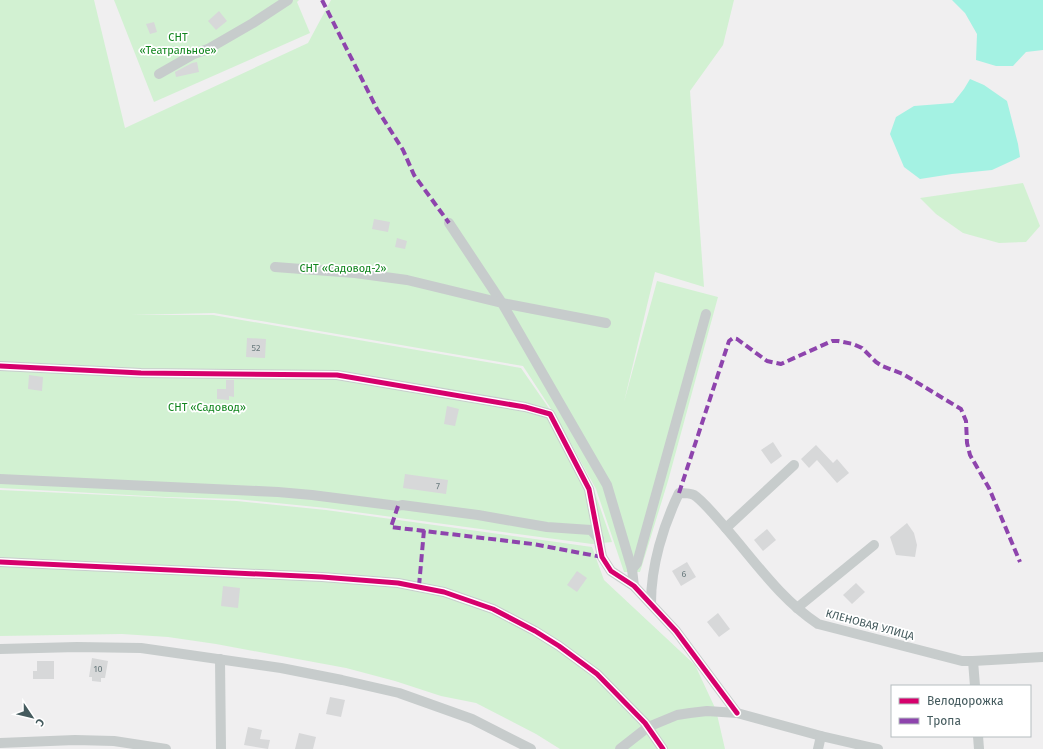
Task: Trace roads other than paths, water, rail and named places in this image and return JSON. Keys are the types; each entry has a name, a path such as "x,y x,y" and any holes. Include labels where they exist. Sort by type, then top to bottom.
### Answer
{"street":[{"path":"158,74 253,23 288,0"},
{"path":"449,223 502,304 607,485 632,569 634,586"},
{"path":"275,267 355,272 408,280 502,304 606,323"},
{"path":"632,569 638,563 706,314"},
{"path":"0,366 141,373 336,375 525,407 550,414 589,489 600,540 602,557 611,572 634,586 651,603 676,631 737,713"},
{"path":"726,528 794,465"},
{"path":"0,479 278,492 312,495 463,513 547,527 591,530 600,540"},
{"name":"КЛЕНОВАЯ УЛИЦА","path":"651,603 651,585 662,536 674,504 679,493 694,495 726,528 781,594 818,624 962,661 1042,657"},
{"path":"797,608 874,544"},
{"path":"0,562 322,577 398,583 444,592 493,609 535,631 559,646 597,674 648,727 663,749"},
{"path":"0,648 141,648 220,659 334,679 399,693 472,719 531,749"},
{"path":"220,659 221,749"},
{"path":"973,661 975,685"},
{"path":"620,749 648,727 677,715 706,711 737,713 821,736 878,749"},
{"path":"818,749 821,736"},
{"path":"978,737 979,749"},
{"path":"0,743 75,740 114,741 166,749"}],"park label":[{"name":"СНТ «Театральное»","path":"178,43"},
{"name":"СНТ «Садовод-2»","path":"343,268"},
{"name":"СНТ «Садовод»","path":"207,407"}]}
